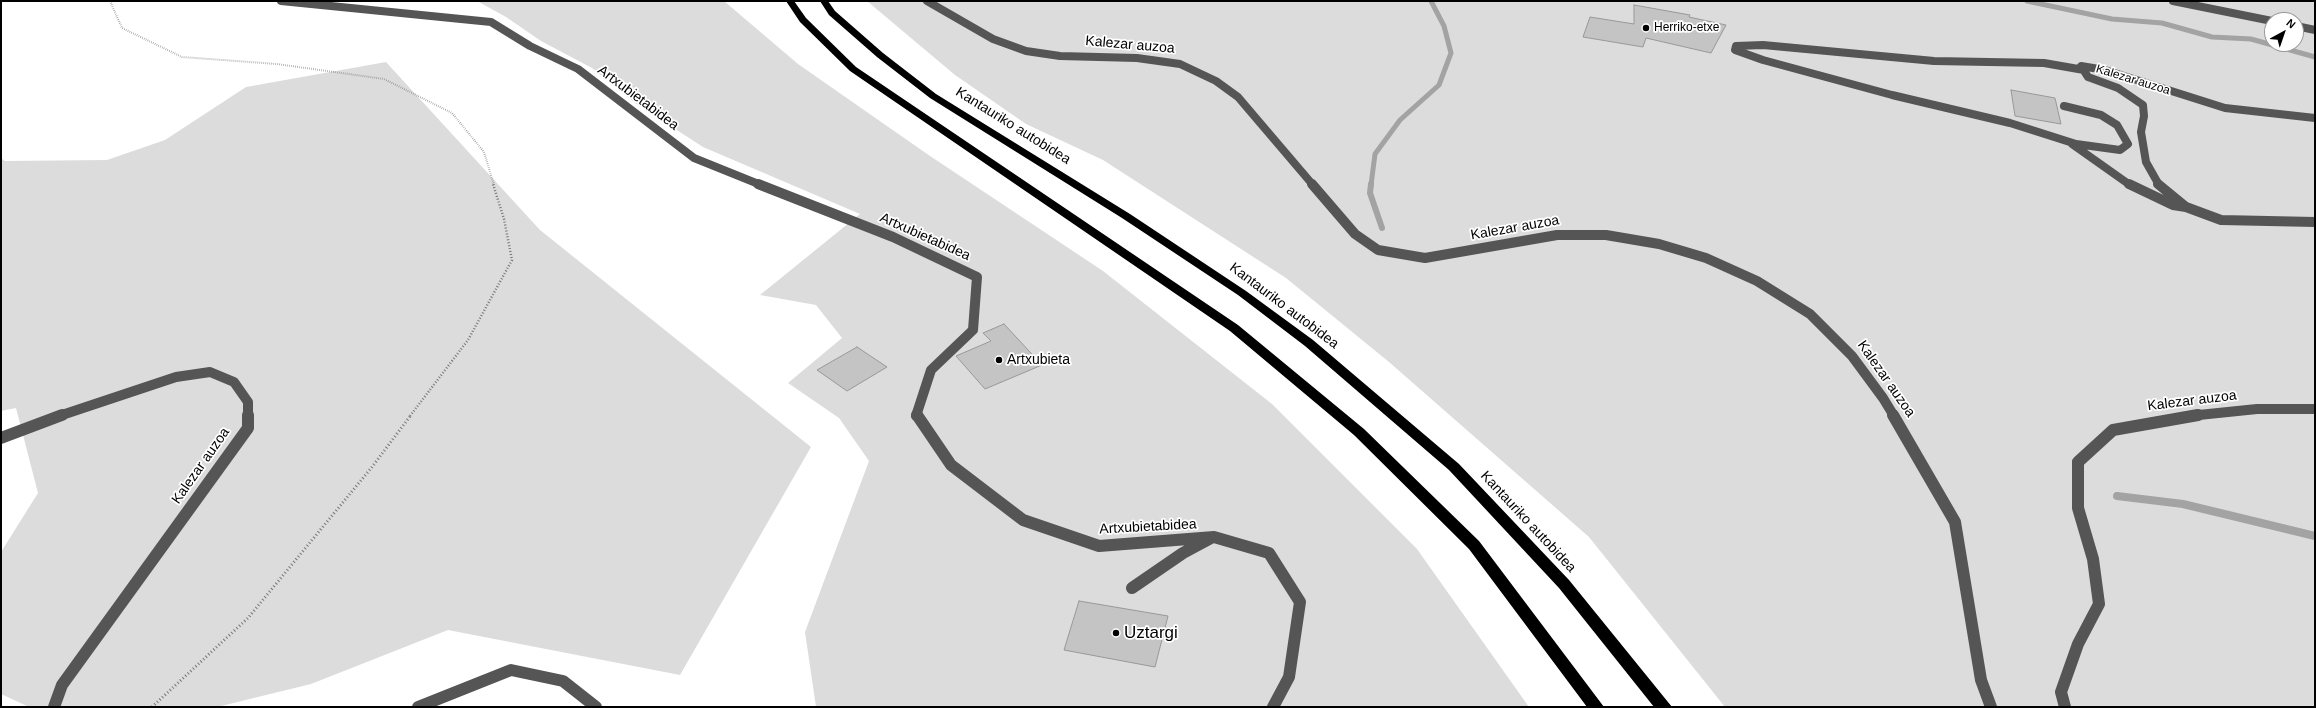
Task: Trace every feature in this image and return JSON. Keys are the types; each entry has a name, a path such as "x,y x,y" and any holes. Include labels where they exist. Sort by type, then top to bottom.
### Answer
{"highway":[{"path":"790,1 803,20 853,70 1234,328 1359,432 1474,545 1596,707"},
{"name":"Kantauriko autobidea","path":"824,1 832,13 880,55 933,96 1126,216 1236,288 1309,343 1454,467 1564,584 1662,705"}],"street":[{"name":"Artxubietabidea","path":"281,1 491,22 530,46 578,69 694,158 893,237 977,277 973,330 931,370 916,417 951,465 1023,520 1099,546 1214,537 1269,553 1300,602 1289,677 1273,707"},
{"name":"Kalezar auzoa","path":"927,1 993,39 1026,51 1060,56 1137,58 1180,64 1216,81 1238,97 1355,234 1378,250 1425,258 1557,235 1606,235 1659,244 1706,258 1757,282 1810,314 1852,356 1883,398 1955,522 1981,680 1990,707"},
{"path":"2173,1 2264,19"},
{"path":"2304,28 2315,30"},
{"path":"2064,106 2101,115 2117,124 2128,144 2120,150 2098,148 2069,141 2010,122 1878,91 1764,60 1734,50 1736,46 1763,45 1934,61 2044,63 2084,70"},
{"name":"Kalezar auzoa","path":"2315,118 2225,108 2105,70 2081,66 2088,76 2118,88 2143,105 2144,116 2141,132 2146,162 2157,183 2186,207 2221,220 2315,222"},
{"path":"2069,141 2134,188 2173,205 2186,207"},
{"name":"Kalezar auzoa","path":"1,438 18,430 176,377 210,372 234,382 248,402 248,428 62,685 54,707"},
{"name":"Kalezar auzoa","path":"2065,707 2061,692 2078,644 2099,604 2093,559 2078,508 2078,462 2113,430 2189,416 2257,409 2315,409"},
{"path":"1132,588 1184,553 1214,537"},
{"path":"418,707 511,670 562,681 596,707"}],"path":[{"path":"110,1 122,28 182,57 277,64 384,79 452,113 484,152 504,218 512,260 468,340 372,467 248,618 152,707"}],"shaded area":[{"path":"477,1 724,1 798,64 930,156 1103,271 1272,404 1417,549 1529,707 816,707 805,632 869,461 839,418 788,383 842,338 816,305 760,295 860,214 703,147 635,103 592,68 541,41 506,17"},
{"path":"867,1 2315,1 2315,707 1725,707 1589,537 1389,362 1286,278 1103,160 1026,124 955,75"},
{"path":"386,62 540,230 811,447 680,675 448,630 311,684 217,707 29,707 1,694 1,552 38,493 16,408 1,411 1,158 5,161 107,160 165,140 246,87"}],"building":[{"name":"Herriko-etxe","path":"1634,5 1690,15 1689,17 1726,25 1711,53 1646,38 1643,47 1583,37 1590,17 1634,24"},
{"path":"2011,90 2055,98 2061,124 2015,116"},
{"name":"Artxubieta","path":"1004,324 1042,365 985,389 956,356 991,341 983,333"},
{"path":"857,347 887,367 847,391 817,370"},
{"name":"Uztargi","path":"1079,601 1168,616 1155,667 1064,650"}],"waterway":[{"path":"1371,185 1375,154 1400,120 1439,85 1451,53 1444,26 1431,1"},
{"path":"2027,1 2112,19 2162,23 2212,37 2251,39 2315,57"},
{"path":"1371,184 1370,193 1382,228"},
{"path":"2117,496 2183,504 2315,536"}],"place":[{"name":"Herriko-etxe","path":"1646,28"},
{"name":"Artxubieta","path":"999,360"},
{"name":"Uztargi","path":"1116,633"}]}
